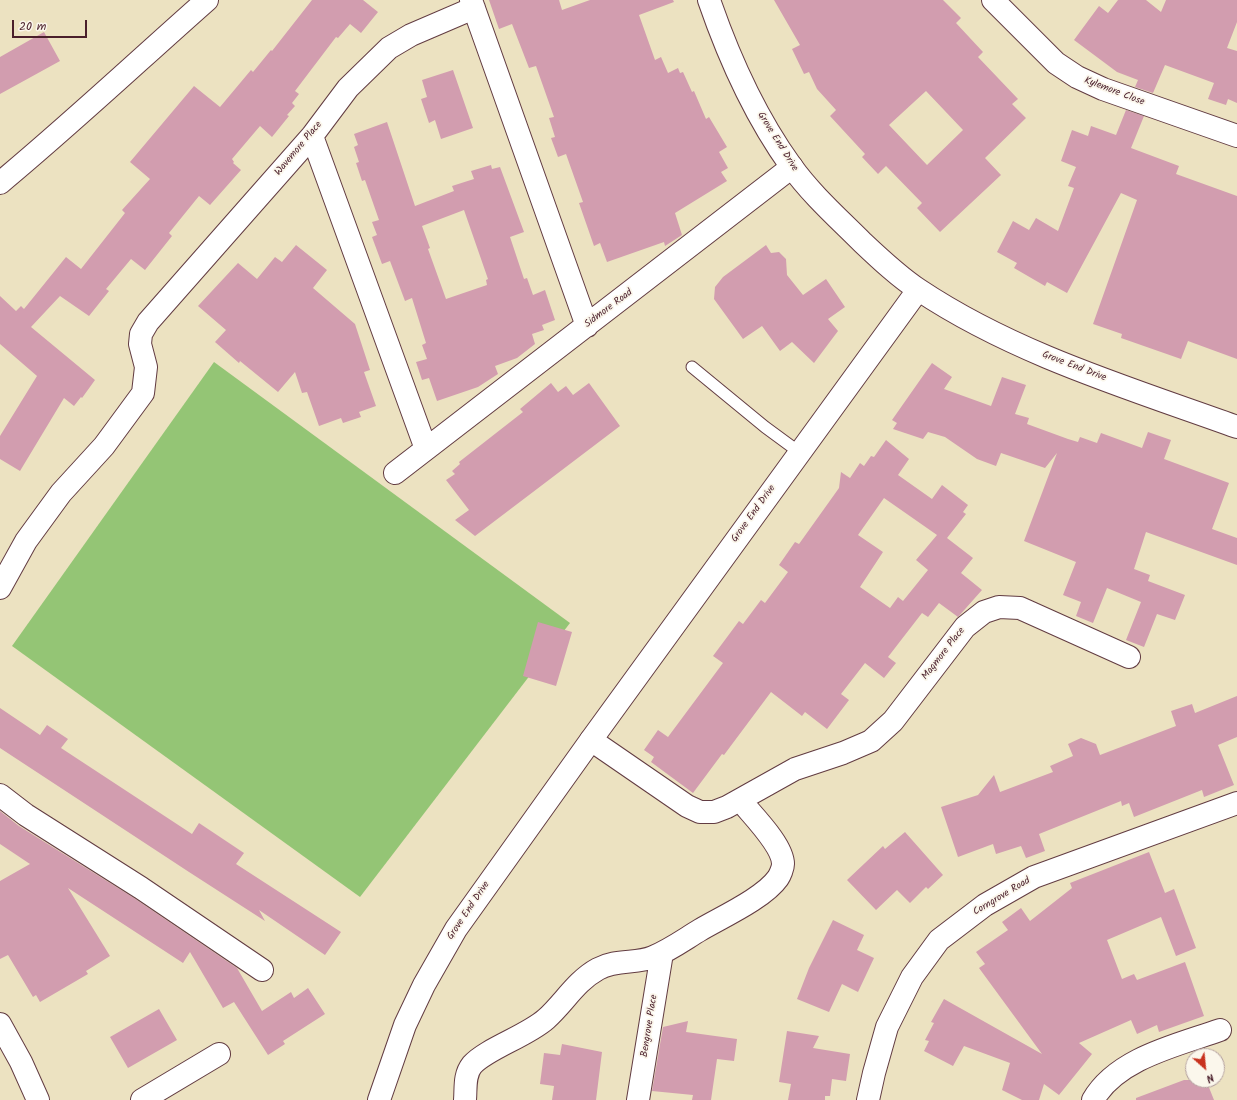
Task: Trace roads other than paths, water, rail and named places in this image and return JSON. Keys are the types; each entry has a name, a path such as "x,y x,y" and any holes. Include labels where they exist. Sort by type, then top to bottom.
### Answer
{"street":[{"path":"0,183 58,135 114,82 207,0"},
{"name":"Grove End Drive","path":"709,0 745,87 767,128 792,167 851,231 882,261 918,290 964,317 1015,343 1125,387 1237,427"},
{"name":"Kylemore Close","path":"993,0 1056,63 1077,77 1103,89 1237,136"},
{"name":"Wavemore Place","path":"0,588 26,541 56,498 104,446 143,393 146,367 140,344 141,334 148,322 312,136 348,88 389,48 411,35 473,4 587,326"},
{"path":"312,136 426,450"},
{"name":"Sidmore Road","path":"395,473 792,167"},
{"name":"Grove End Drive","path":"379,1100 405,1025 424,985 456,929 799,452 918,290"},
{"name":"Magmore Place","path":"740,800 795,769 843,753 871,741 893,721 965,627 984,612 998,607 1020,608 1128,657"},
{"path":"465,1100 466,1074 473,1064 488,1054 524,1035 546,1019 580,981 598,968 614,963 652,958 662,953 756,898 778,878 783,866 782,855 775,844 740,800 714,812 700,812 687,806 591,740"},
{"path":"0,795 26,815 141,888 262,970"},
{"name":"Corngrove Road","path":"868,1100 887,1027 912,977 939,940 985,905 1034,877 1237,803"},
{"name":"Bengrove Place","path":"638,1100 662,953"},
{"path":"0,1024 21,1062 38,1100"},
{"path":"1093,1100 1114,1075 1139,1060 1220,1030"},
{"path":"142,1100 219,1054"}],"lane":[{"path":"692,367 765,427 799,452"}]}
